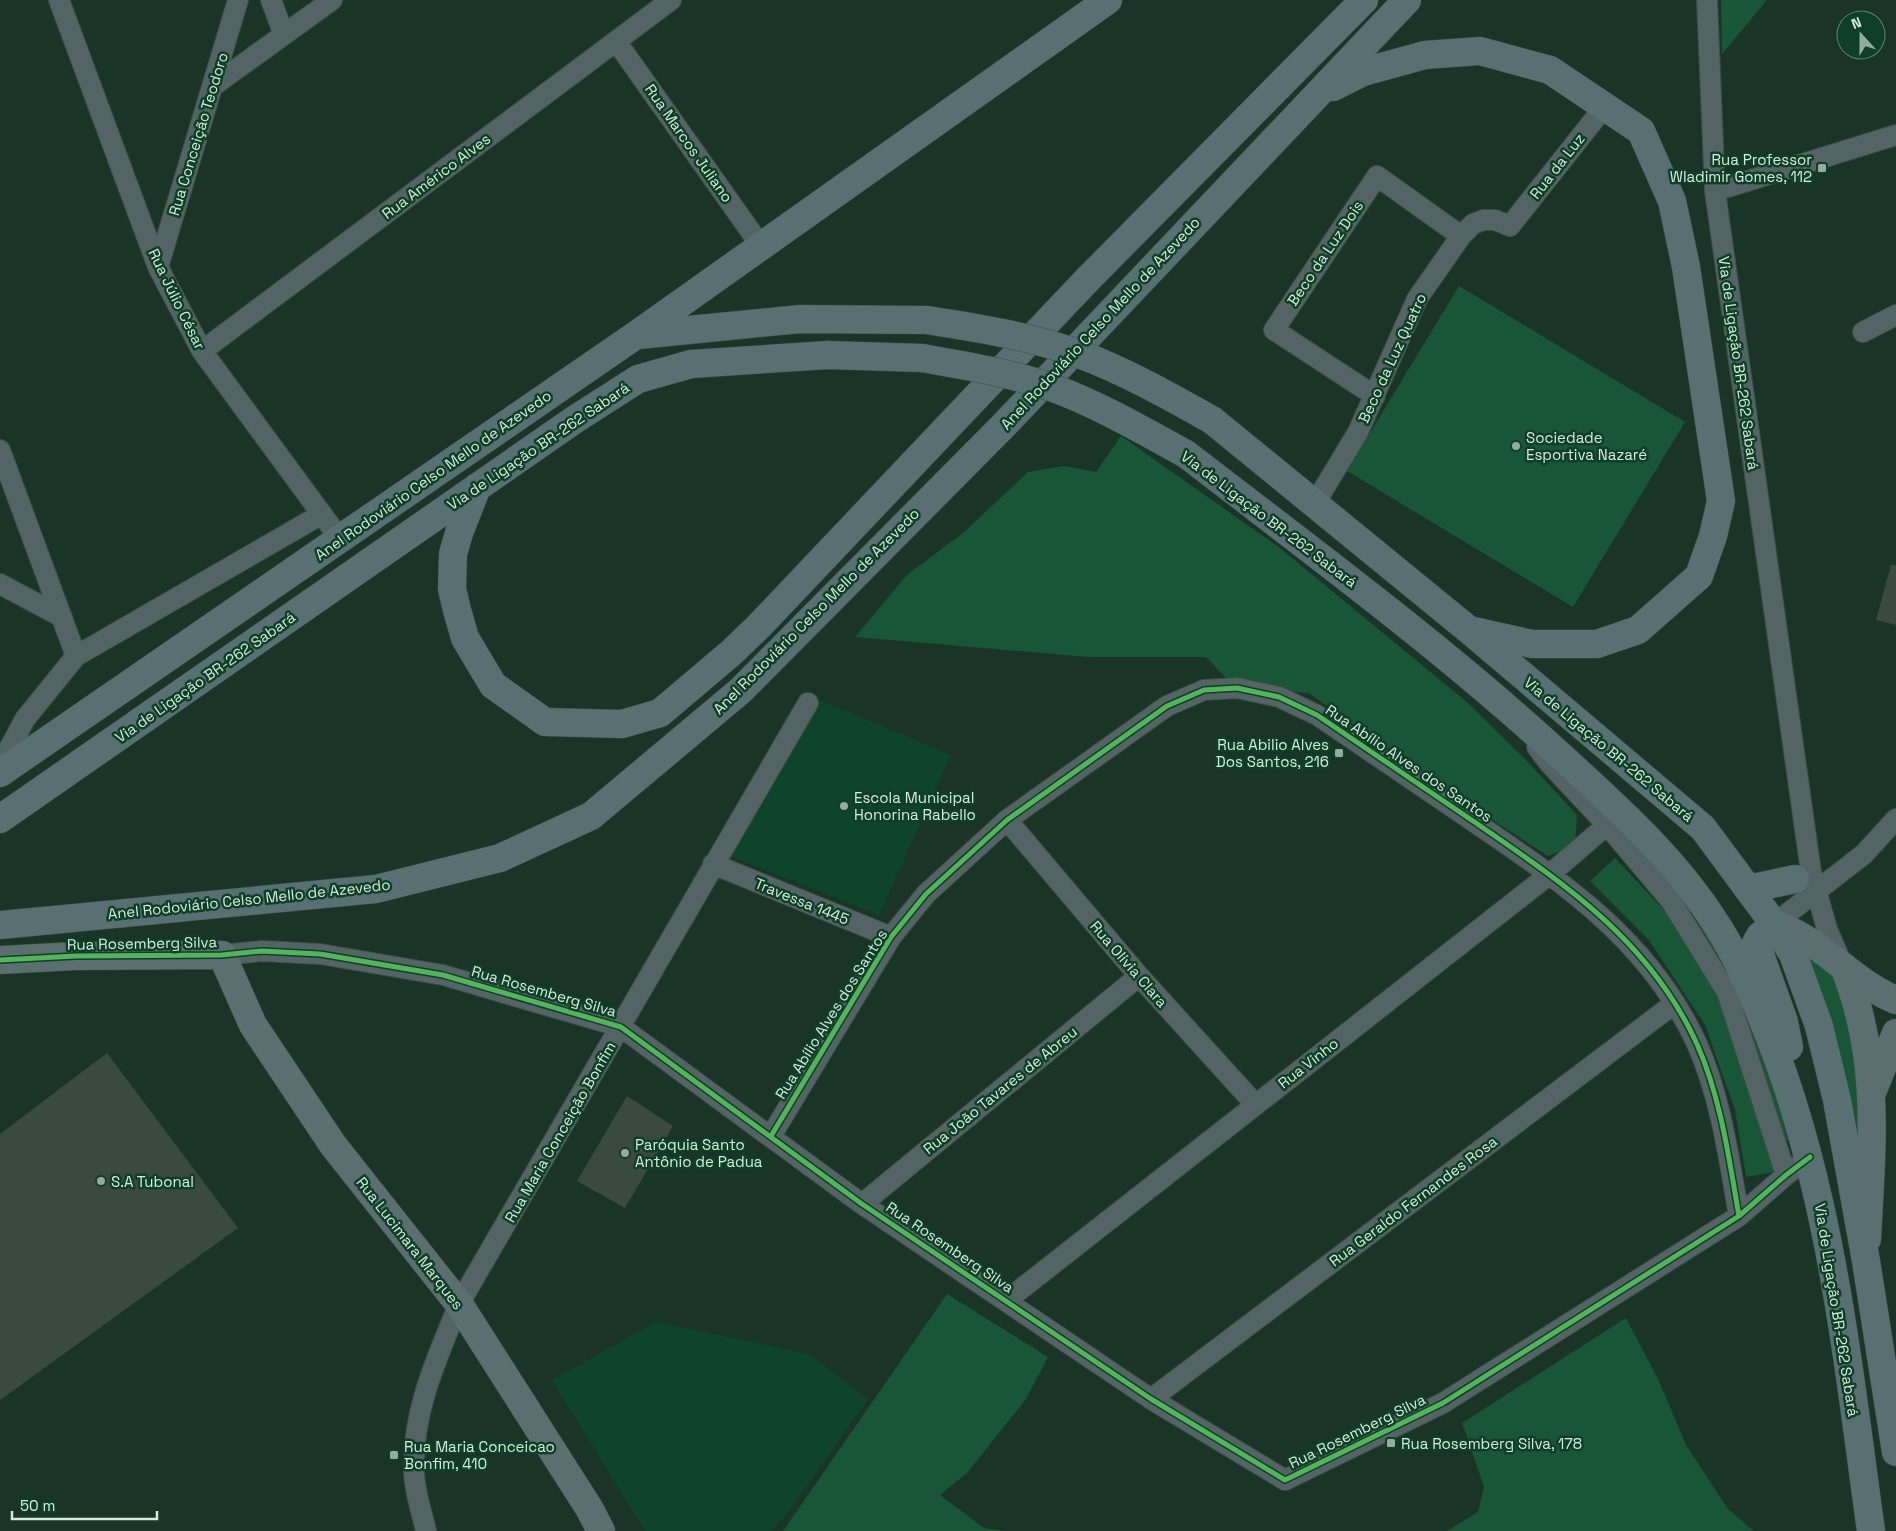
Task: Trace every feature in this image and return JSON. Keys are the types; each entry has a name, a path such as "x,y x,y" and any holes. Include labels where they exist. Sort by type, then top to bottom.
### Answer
{"highway":[{"name":"Anel Rodoviário Celso Mello de Azevedo","path":"0,773 636,336 1108,0"},
{"path":"477,487 453,554 452,588 465,638 493,685 545,722 622,724 660,713 732,652 759,626 1087,280 1364,0"},
{"name":"Anel Rodoviário Celso Mello de Azevedo","path":"0,925 376,889 500,858 591,816 740,691 1004,425 1407,0"},
{"path":"1314,97 1363,72 1425,55 1480,51 1550,70 1641,130 1672,201 1686,266 1721,501 1713,536 1699,576 1638,630 1597,644 1532,644 1469,630"},
{"name":"Via de Ligação BR-262 Sabará","path":"636,336 800,318 927,320 997,331 1078,354 1145,383 1212,420 1469,630 1703,828 1774,924 1793,954 1819,1026 1837,1100 1866,1261 1896,1452"},
{"name":"Via de Ligação BR-262 Sabará","path":"0,819 574,420 638,379 691,364 828,354 922,358 986,370 1055,389 1122,418 1186,454 1398,617 1512,711 1625,814 1677,868 1719,928 1760,1013 1776,1052 1802,1129 1830,1246 1871,1531"},
{"path":"1748,889 1806,886"},
{"path":"1774,924 1760,936 1756,944 1784,1022 1802,1129"}],"street":[{"name":"Rua Júlio César","path":"59,0 158,267 202,351 340,540"},
{"name":"Rua Conceição Teodoro","path":"158,267 238,0"},
{"path":"270,0 284,35"},
{"path":"212,86 332,0"},
{"name":"Rua Américo Alves","path":"202,351 671,0"},
{"name":"Via de Ligação BR-262 Sabará","path":"1707,0 1715,191 1807,843 1806,886"},
{"name":"Rua Marcos Juliano","path":"616,41 762,246"},
{"name":"Rua da Luz","path":"1510,226 1604,106"},
{"path":"1715,191 1896,135"},
{"name":"Beco da Luz Dois","path":"1375,396 1274,330 1377,176 1460,236"},
{"name":"Beco da Luz Quatro","path":"1314,504 1341,462 1375,396 1417,299 1460,236 1472,224 1483,220 1495,220 1510,226"},
{"path":"1863,332 1896,315"},
{"path":"0,450 76,656"},
{"path":"0,766 25,719 76,656 322,514"},
{"path":"0,584 62,617"},
{"name":"Rua Abílio Alves dos Santos","path":"771,1136 891,938 926,894 1007,820 1167,706 1204,690 1237,688 1279,697 1317,715 1550,874 1605,919 1644,958 1675,1004 1697,1045 1721,1116 1739,1216"},
{"name":"Rua Maria Conceição Bonfim","path":"426,1531 414,1473 417,1426 428,1380 459,1304 808,702"},
{"name":"Via de Ligação BR-262 Sabará","path":"1512,711 1549,763 1607,825 1671,901 1727,992 1786,1174"},
{"path":"1896,819 1864,854 1806,886 1774,924 1800,934 1868,987 1896,1000"},
{"name":"Rua Olívia Clara","path":"1007,820 1139,976 1255,1104"},
{"name":"Rua Vinho","path":"1007,1300 1550,874 1607,825"},
{"name":"Travessa 1445","path":"713,864 891,938"},
{"path":"1806,886 1828,929 1844,967"},
{"name":"Rua Rosemberg Silva","path":"0,960 76,956 222,955 262,951 320,954 444,975 621,1027 862,1204 1007,1300 1151,1399 1285,1480 1443,1403 1739,1216 1786,1174 1810,1157"},
{"name":"Rua Lucimara Marques","path":"222,955 253,1025 333,1144 459,1304 601,1531"},
{"name":"Via de Ligação BR-262 Sabará","path":"1844,967 1856,998 1872,1091 1873,1123 1866,1261"},
{"name":"Rua João Tavares de Abreu","path":"862,1204 1139,976"},
{"name":"Rua Geraldo Fernandes Rosa","path":"1151,1399 1675,1004"},
{"path":"1872,1091 1896,1033"}],"shaded area":[{"path":"1721,0 1767,0 1722,54"},
{"name":"Sociedade Esportiva Nazaré","path":"1459,286 1685,422 1573,607 1347,471"},
{"path":"1121,436 1280,548 1468,703 1527,761 1577,815 1575,845 1548,856 1437,784 1310,694 1228,680 1206,657 1089,657 855,637 907,575 963,533 1028,472 1064,466 1096,472"},
{"name":"Escola Municipal Honorina Rabello","path":"820,700 951,755 879,915 732,857"},
{"path":"1640,843 1685,890 1750,1009 1789,1141 1784,1140 1742,1010"},
{"path":"1615,858 1664,910 1719,996 1775,1172 1746,1177 1735,1110 1705,1025 1649,940 1590,881"},
{"path":"1803,941 1832,973 1850,1019 1862,1094 1859,1160"},
{"path":"947,1294 1048,1357 1026,1399 967,1473 940,1495 984,1528 1005,1531 783,1531"},
{"path":"1626,1318 1658,1379 1686,1445 1728,1509 1754,1531 1447,1531 1478,1512 1484,1487 1462,1423"},
{"path":"656,1322 809,1354 868,1399 787,1514 771,1531 645,1531 552,1380"}],"building":[{"path":"1891,565 1896,565 1896,625 1876,620"},
{"name":"S.A Tubonal","path":"107,1053 238,1228 0,1400 0,1134"},
{"name":"Paróquia Santo Antônio de Padua","path":"627,1096 673,1126 625,1208 577,1181"}],"cycle path":[{"path":"771,1136 891,937 926,894 1007,820 1167,706 1204,690 1237,688 1279,697 1317,715 1538,866 1570,890 1628,943 1654,973 1677,1007 1697,1044 1718,1107 1739,1216"},
{"path":"0,960 76,956 222,955 262,951 320,954 443,975 621,1027 862,1204 1151,1399 1285,1480 1443,1403 1739,1216 1810,1157"}],"place":[{"name":"Rua Professor Wladimir Gomes, 112","path":"1822,168"},
{"name":"Sociedade Esportiva Nazaré","path":"1516,446"},
{"name":"Rua Abilio Alves Dos Santos, 216","path":"1339,753"},
{"name":"Escola Municipal Honorina Rabello","path":"844,806"},
{"name":"Paróquia Santo Antônio de Padua","path":"625,1153"},
{"name":"S.A Tubonal","path":"101,1181"},
{"name":"Rua Rosemberg Silva, 178","path":"1391,1443"},
{"name":"Rua Maria Conceicao Bonfim, 410","path":"394,1455"}]}
